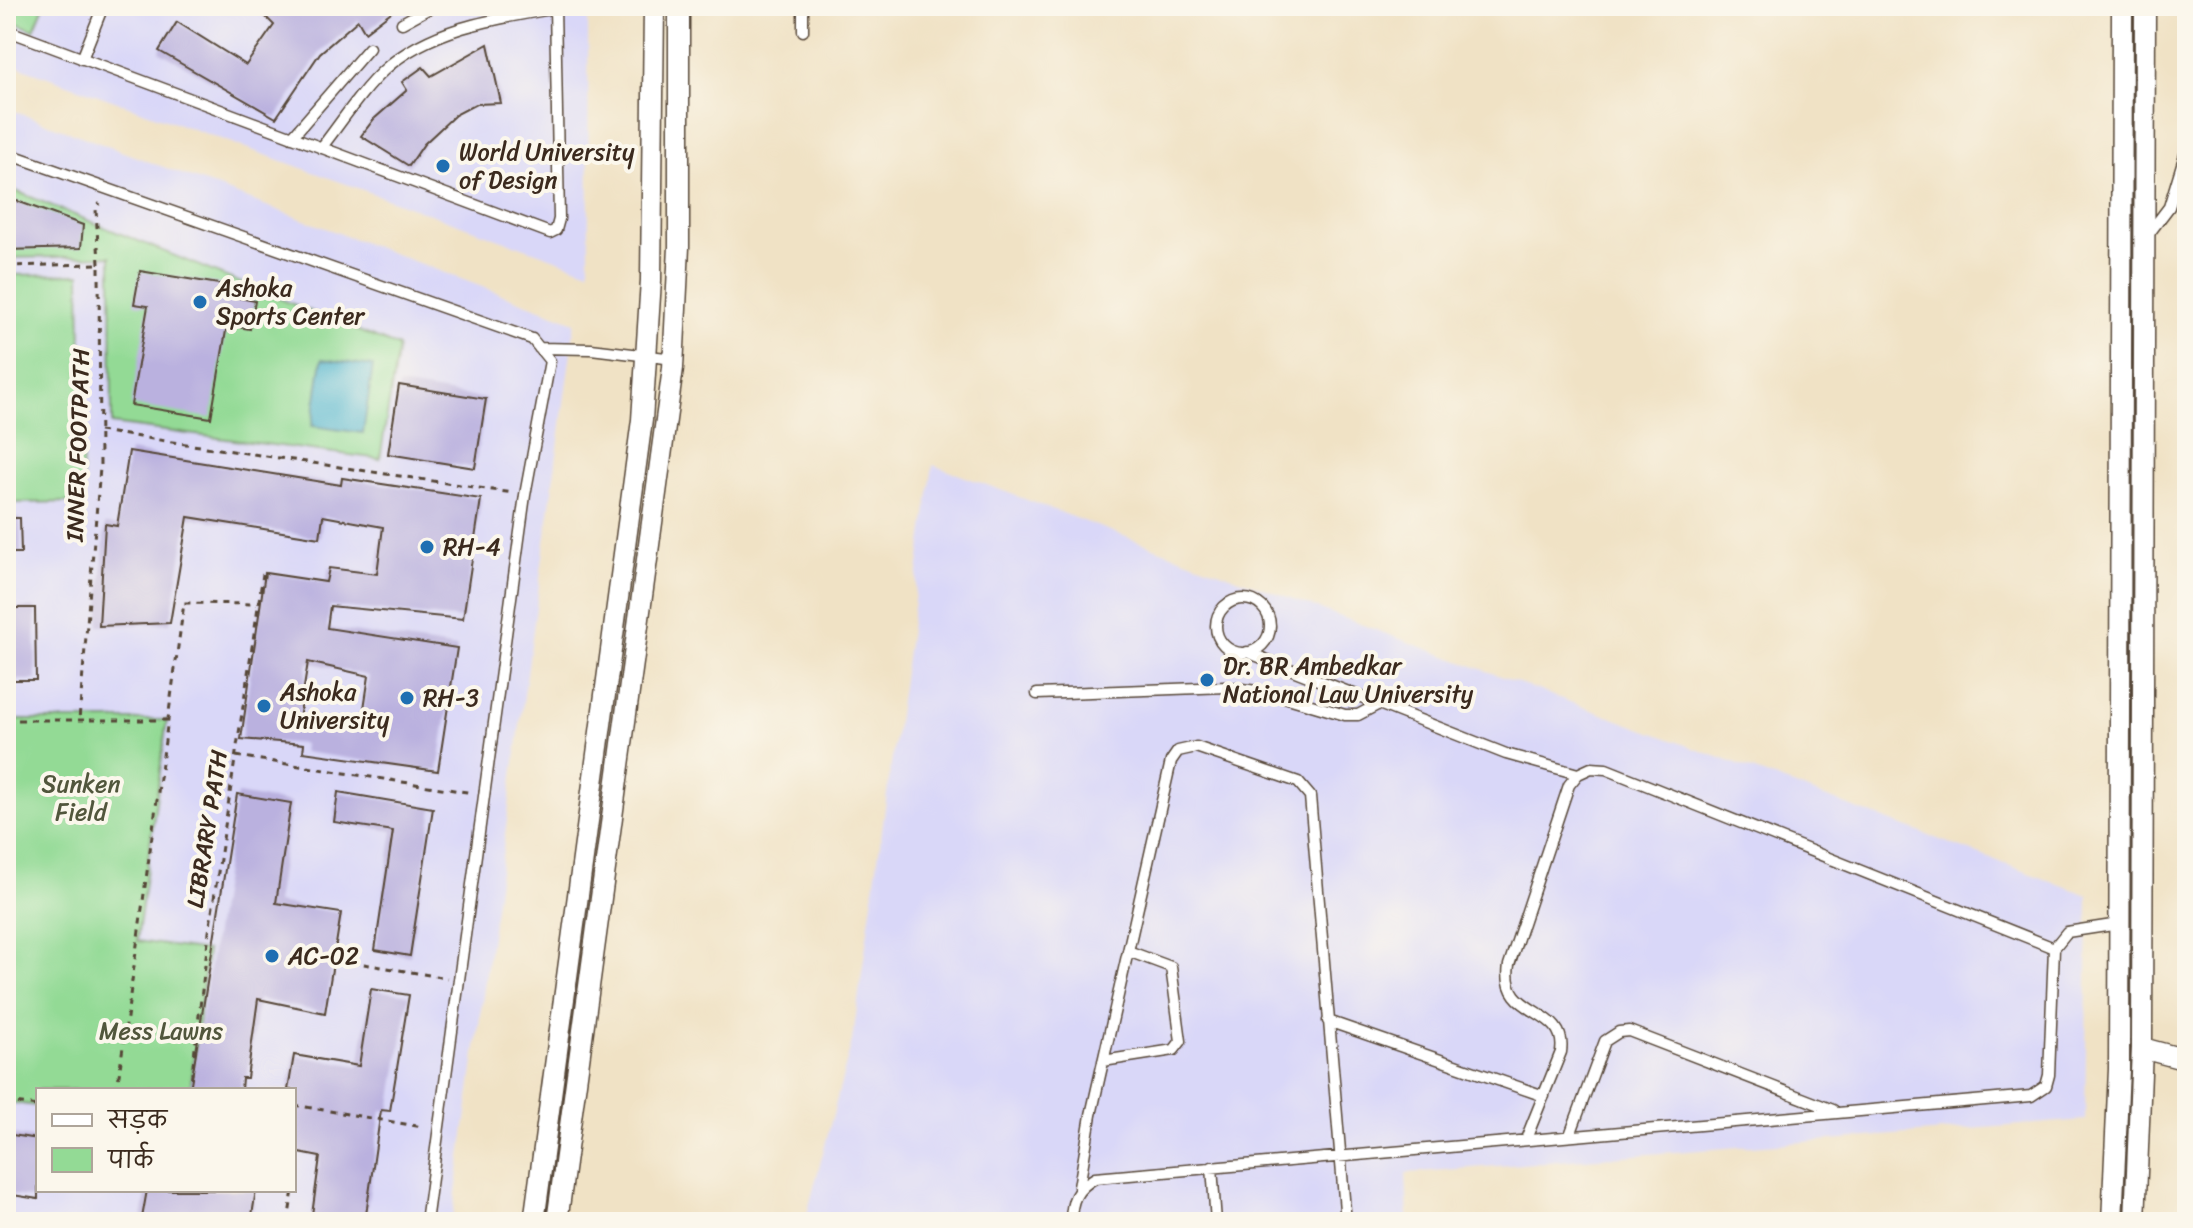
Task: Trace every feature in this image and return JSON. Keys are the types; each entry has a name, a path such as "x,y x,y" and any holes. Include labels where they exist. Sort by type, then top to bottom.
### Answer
{"street":[{"path":"534,1222 642,420 648,356 654,6"},
{"path":"557,1222 674,359 679,247 679,6"},
{"path":"2112,1222 2119,1069 2122,6"},
{"path":"2135,1222 2142,1048 2145,6"},
{"path":"2119,881 2141,881"},
{"path":"2142,1048 2187,1060"}],"lane":[{"path":"82,59 103,6"},
{"path":"402,23 433,6"},
{"path":"321,148 381,72 403,54 431,38 459,29 570,6"},
{"path":"803,6 803,31"},
{"path":"6,30 543,232 556,230 559,219 556,7"},
{"path":"292,137 369,48"},
{"path":"2143,240 2169,207 2187,148"},
{"path":"6,153 532,339 550,361 525,495 426,1222"},
{"path":"539,348 591,349 674,359"},
{"path":"1247,652 1262,645 1268,637 1269,619 1259,604 1241,599 1225,606 1216,629 1230,650 1247,652 1506,754 1578,774"},
{"path":"1037,694 1227,687 1271,693 1345,715 1358,715 1379,704"},
{"path":"1071,1222 1072,1201 1079,1187 1103,1061 1171,761 1178,751 1196,747 1298,782 1306,788 1311,804 1346,1222"},
{"path":"1526,1139 1563,1039 1560,1029 1520,1004 1510,990 1507,977 1569,785 1578,774 1591,768 1606,769 1685,798 2054,948"},
{"path":"1079,1187 1095,1178 2039,1093 2049,1075 2054,948 2067,932 2119,924"},
{"path":"1103,1061 1174,1050 1181,1041 1171,967 1128,951"},
{"path":"1328,1021 1544,1096"},
{"path":"1570,1135 1605,1041 1619,1032 1629,1031 1839,1112"},
{"path":"1212,1167 1216,1222"}],"path":[{"name":"INNER FOOTPATH","path":"79,720 100,468 96,209 109,189"},
{"path":"6,266 99,264"},
{"path":"99,431 525,495"},
{"name":"LIBRARY PATH","path":"190,1088 263,574"},
{"path":"117,1088 184,603 257,604"},
{"path":"6,720 167,720"},
{"path":"236,756 484,795"},
{"path":"352,962 459,980"},
{"path":"6,1102 36,1106"},
{"path":"296,1105 439,1129"},
{"path":"288,1222 293,1192"}],"shaded area":[{"name":"World University of Design","path":"6,6 588,6 589,271 6,62"},
{"name":"Ashoka University","path":"6,108 575,322 452,1222 6,1222"},
{"name":"Dr. BR Ambedkar National Law University","path":"933,465 2088,895 2085,1120 1406,1173 1408,1222 805,1222 853,1037"}],"green space":[{"path":"6,6 44,6 34,30 6,19"},
{"name":"Ashoka Sports Center","path":"6,187 398,347 380,459 112,424 111,256 6,258"},
{"path":"80,274 83,502 6,503 6,275"},
{"name":"Sunken Field","path":"6,720 167,720 137,941 207,951 190,1088 36,1088 36,1106 6,1102"}],"water":[{"path":"322,359 373,366 363,433 312,426"}],"building":[{"path":"255,6 399,6 365,32 358,20 320,53 276,118 159,51 177,22 246,65 274,25"},
{"path":"488,44 501,103 476,104 455,115 424,144 409,166 361,136 374,119 407,90 402,82 423,67 431,76"},
{"path":"6,197 83,225 81,248 6,250"},
{"path":"140,271 231,286 229,296 255,301 250,329 227,325 211,418 131,405 148,306 134,304"},
{"path":"399,385 486,399 475,468 388,454"},
{"path":"129,451 341,485 342,478 481,499 463,619 330,606 327,628 457,648 438,771 303,752 304,744 241,739 265,573 326,582 329,568 377,574 383,527 323,516 320,538 188,517 170,623 99,626 105,524 117,526","holes":["308,662 369,676 361,728 299,719"]},
{"path":"6,518 20,518 21,553 6,553"},
{"path":"6,608 35,608 36,680 6,680"},
{"path":"338,792 433,808 410,956 375,950 393,831 334,822"},
{"name":"AC-02","path":"237,794 291,803 276,903 341,913 325,1013 258,999 247,1078 242,1078 241,1088 190,1088"},
{"path":"371,989 409,995 390,1111 381,1110 365,1222 311,1222 320,1157 296,1152 296,1088 288,1088 294,1055 359,1066"},
{"path":"6,1134 36,1139 38,1199 6,1194"},
{"path":"147,1192 256,1192 251,1222 168,1222 142,1218"}],"place":[{"name":"World University of Design","path":"443,166"},
{"name":"Ashoka Sports Center","path":"200,302"},
{"name":"RH-4","path":"427,547"},
{"name":"Dr. BR Ambedkar National Law University","path":"1207,680"},
{"name":"RH-3","path":"407,698"},
{"name":"Ashoka University","path":"264,706"},
{"name":"AC-02","path":"272,956"}],"park label":[{"name":"Mess Lawns","path":"161,1031"}]}
